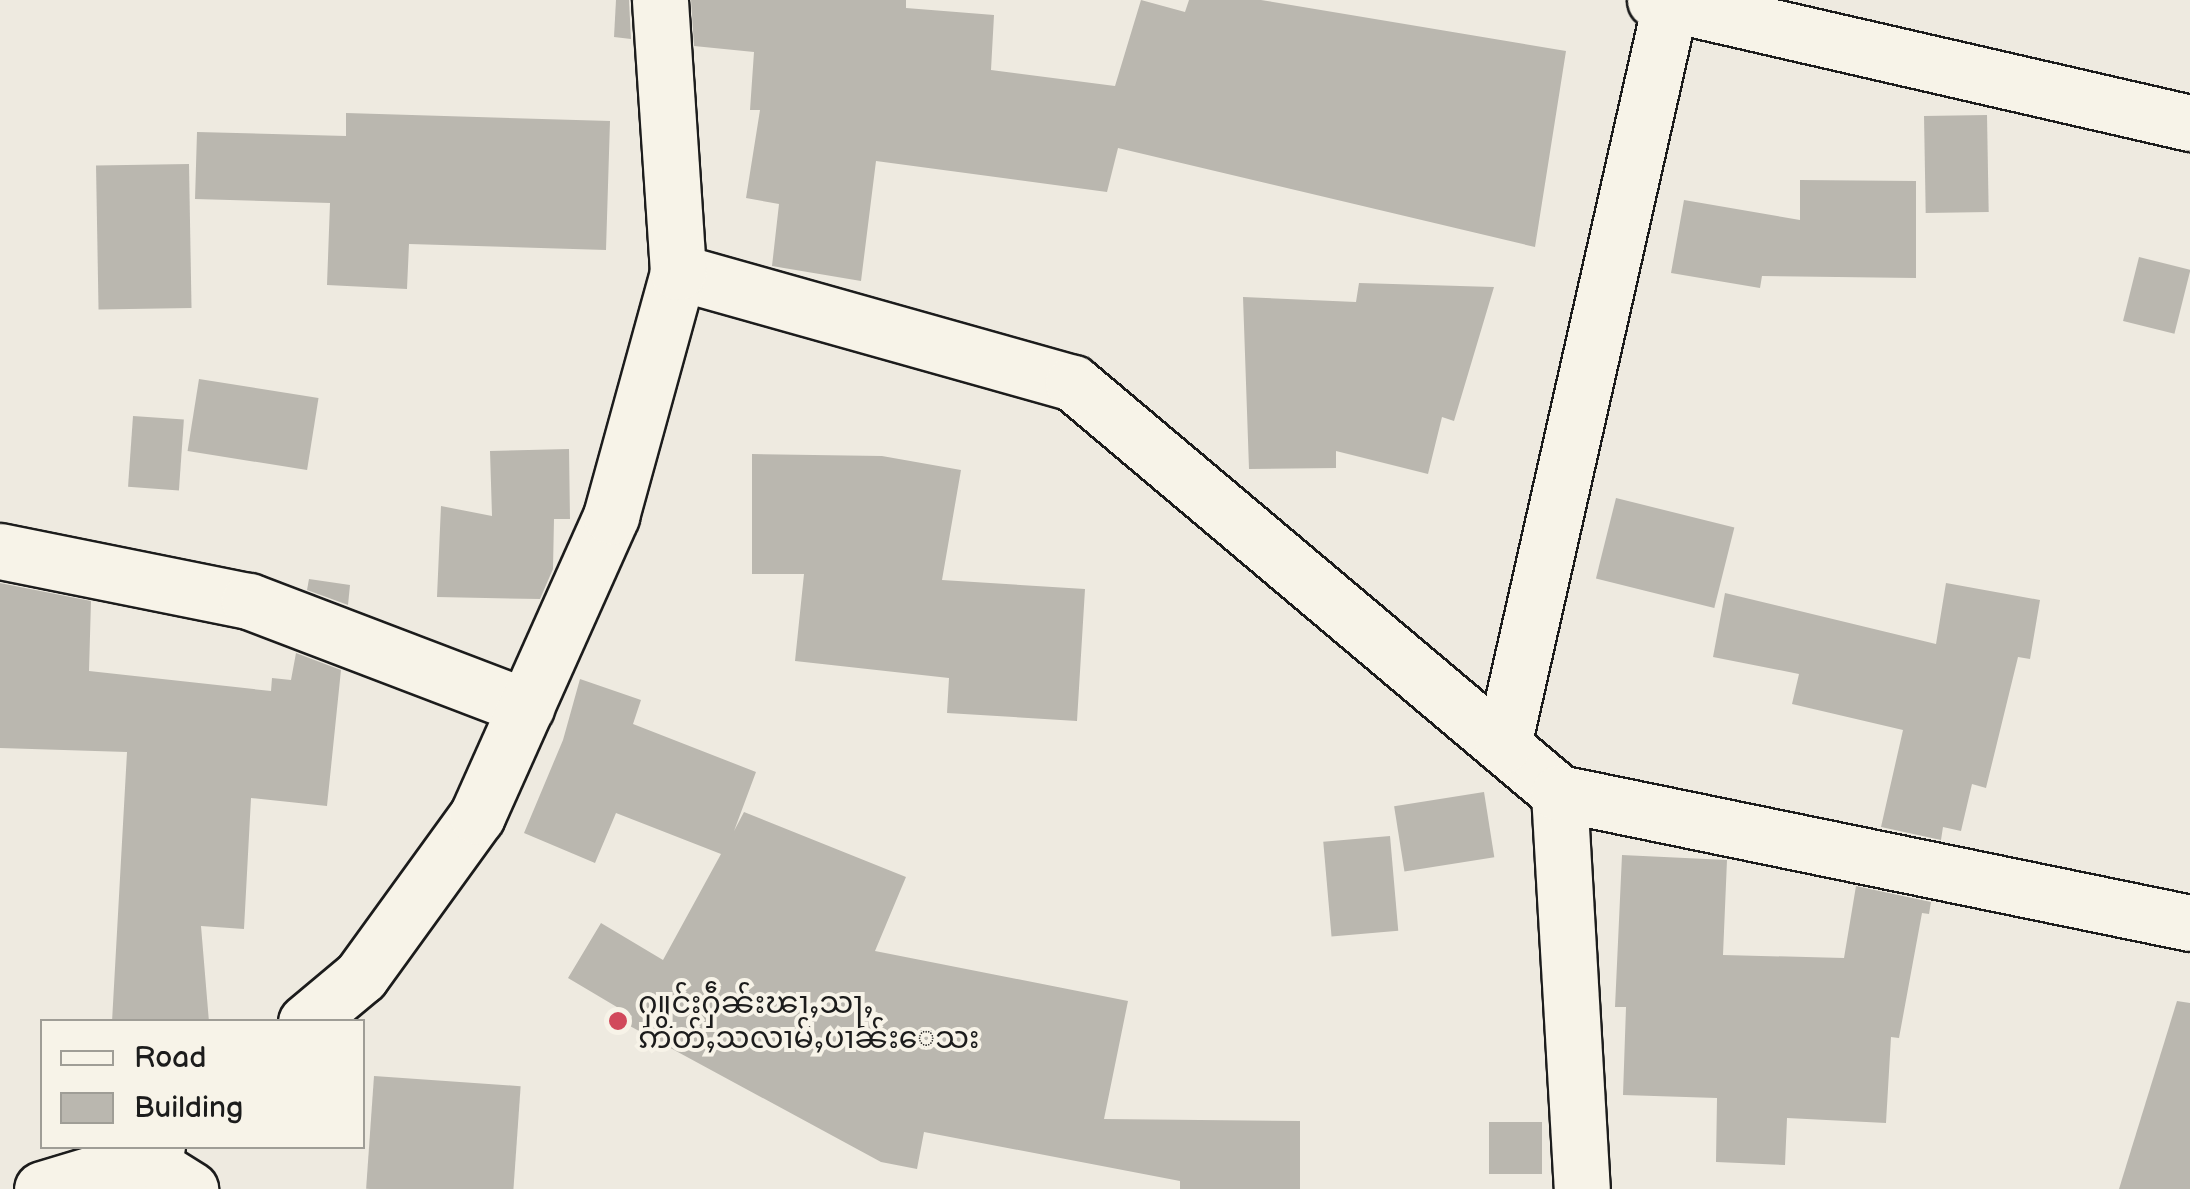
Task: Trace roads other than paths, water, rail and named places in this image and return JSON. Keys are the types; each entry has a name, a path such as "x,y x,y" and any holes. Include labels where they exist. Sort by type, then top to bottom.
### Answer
{"street":[{"path":"310,1019 360,976 477,816 611,516 678,272 660,0"},
{"path":"1503,745 1665,2 2190,123"},
{"path":"678,272 1074,383 1559,793 2190,924"},
{"path":"0,551 249,601 526,707"},
{"path":"1559,793 1582,1189"},
{"path":"42,1189 150,1153 190,1189"}],"place":[{"name":"ႁူင်းႁဵၼ်းၽႃႇသႃႇ ဢိတ်ႇသလၢမ်ႇပၢၼ်းေသး","path":"618,1021"}]}
